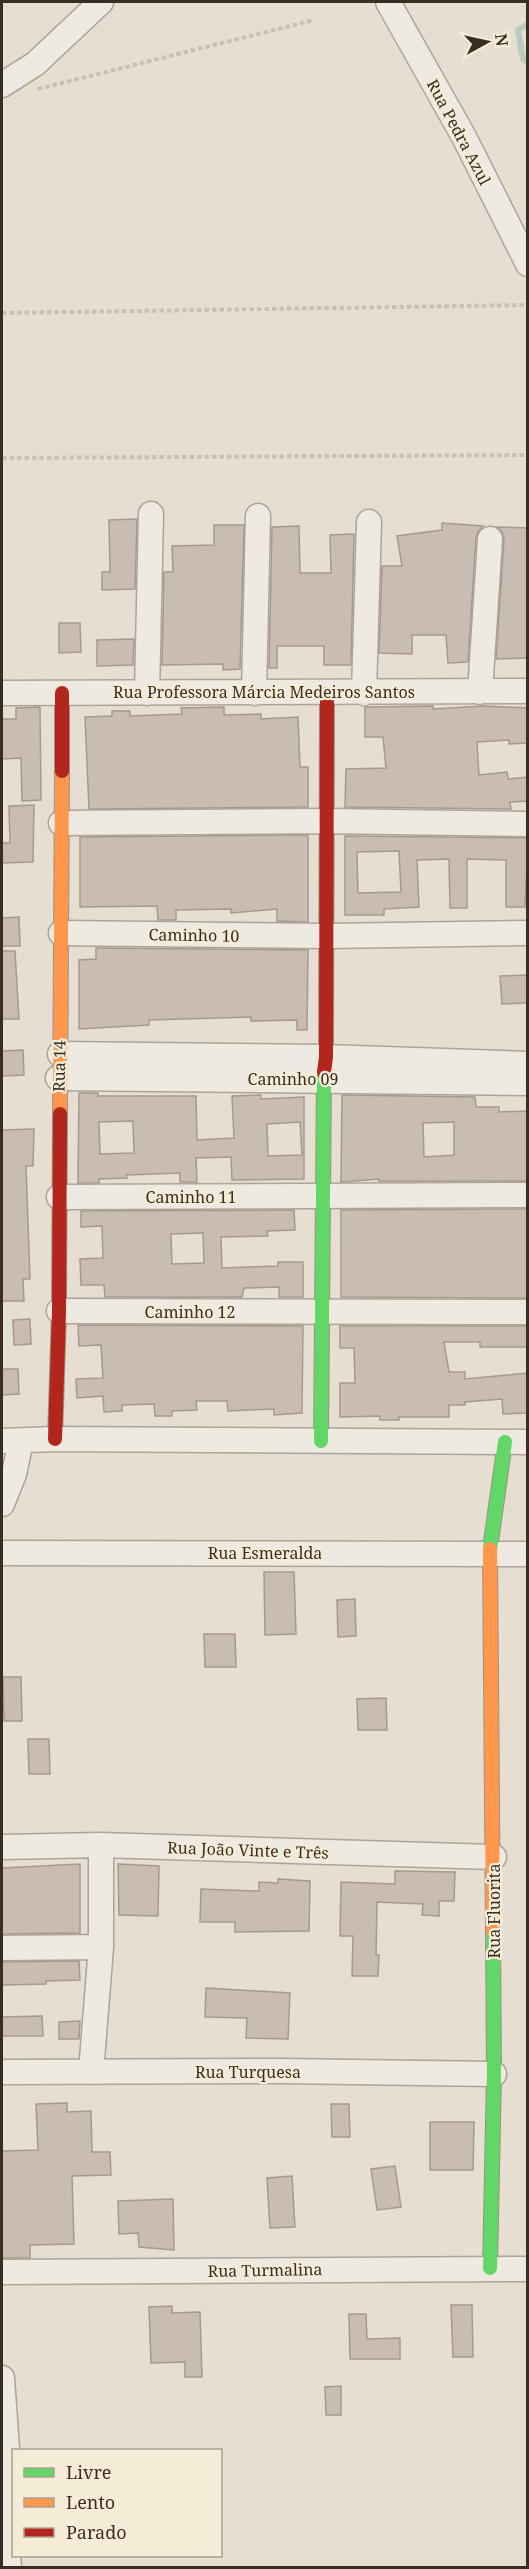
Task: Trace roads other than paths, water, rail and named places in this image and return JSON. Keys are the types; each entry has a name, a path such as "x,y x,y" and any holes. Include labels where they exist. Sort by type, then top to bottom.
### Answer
{"street":[{"path":"2,85 36,64 100,2"},
{"name":"Rua Pedra Azul","path":"388,2 464,137 528,264"},
{"path":"147,693 151,514"},
{"path":"254,693 258,516"},
{"path":"364,693 369,522"},
{"path":"480,692 490,539"},
{"name":"Rua Professora Márcia Medeiros Santos","path":"2,693 327,694 528,691"},
{"name":"Rua 14","path":"55,1439 59,1311 62,693"},
{"path":"321,1441 328,821 327,694"},
{"path":"61,823 328,821 528,824"},
{"name":"Caminho 10","path":"61,933 327,936 528,933"},
{"name":"Caminho 09","path":"59,1066 324,1068 528,1064"},
{"name":"Caminho 09","path":"324,1068 528,1083"},
{"name":"Caminho 11","path":"59,1197 528,1195"},
{"name":"Caminho 12","path":"59,1311 528,1312"},
{"path":"2,1504 14,1474 11,1441 55,1439 516,1442"},
{"name":"Rua Fluorita","path":"490,2268 494,2074 494,1857 489,1554 516,1442"},
{"name":"Rua Esmeralda","path":"2,1552 528,1554"},
{"path":"91,2072 101,1947 101,1845"},
{"name":"Rua João Vinte e Três","path":"2,1847 101,1845 494,1857"},
{"path":"2,1948 101,1947"},
{"name":"Rua Turquesa","path":"2,2072 282,2071 494,2074"},
{"name":"Rua Turmalina","path":"2,2272 528,2269"},
{"path":"2,2378 10,2491 7,2539 9,2568"}],"waterway":[{"path":"528,24 518,30 523,59 528,62"}]}
